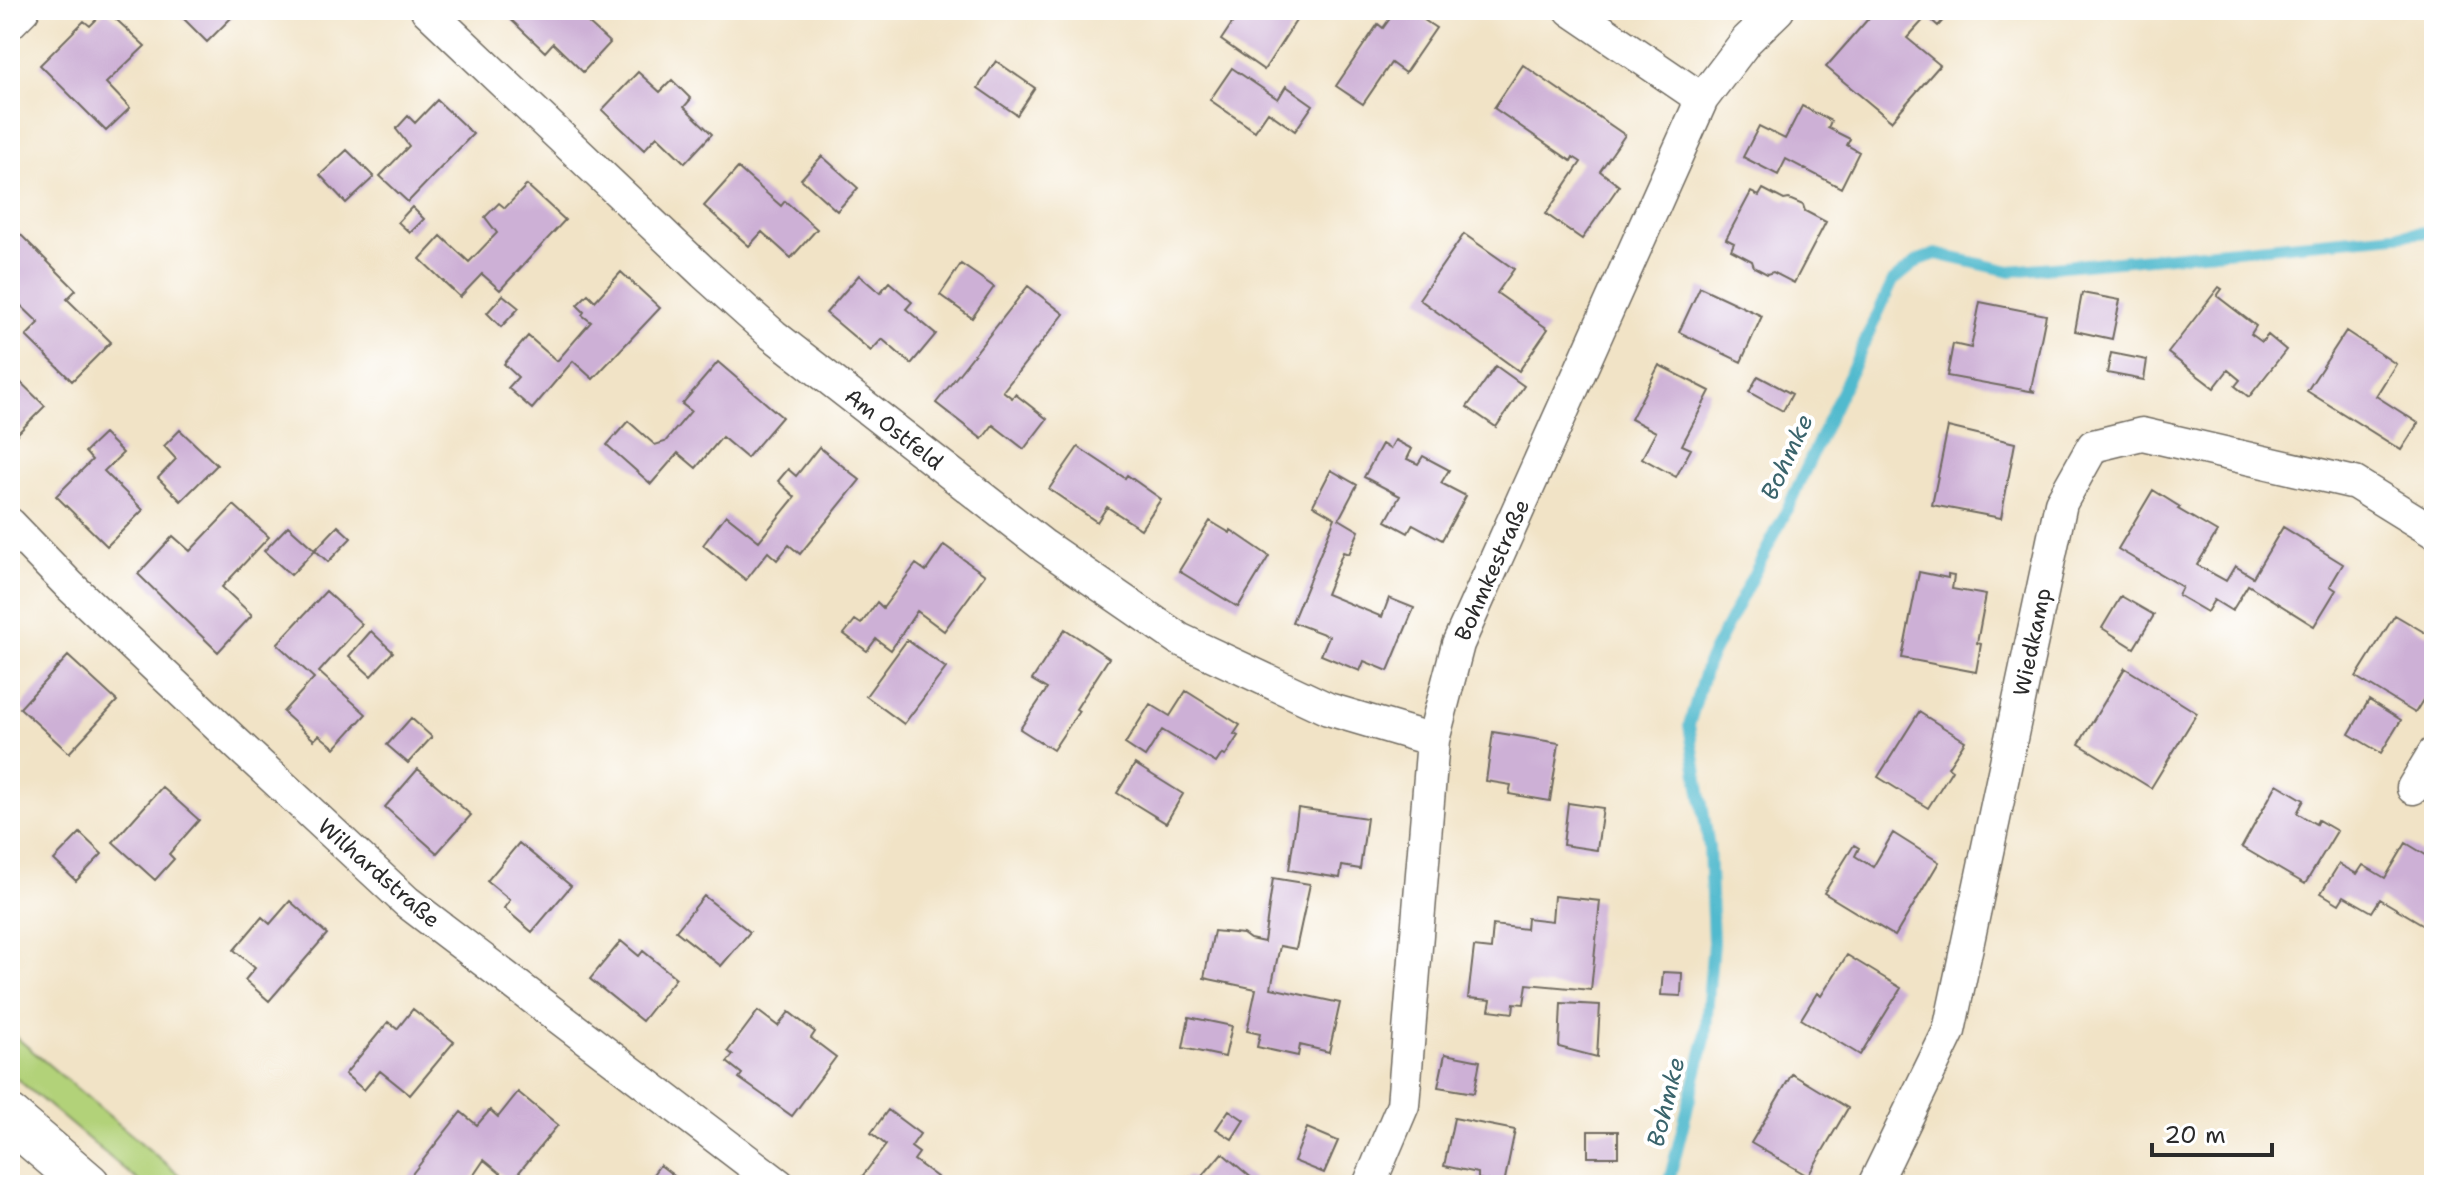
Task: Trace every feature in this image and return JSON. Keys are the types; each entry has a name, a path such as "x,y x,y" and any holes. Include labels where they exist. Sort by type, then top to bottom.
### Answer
{"main road":[{"path":"10,1118 88,1185"}],"street":[{"path":"10,23 23,10"},
{"name":"Am Ostfeld","path":"427,10 773,335 1044,546 1179,639 1328,709 1433,740"},
{"path":"1571,10 1702,99"},
{"name":"Bohmkestraße","path":"1369,1185 1403,1105 1433,740 1458,644 1702,99 1747,40 1778,10"},
{"name":"Wiedkamp","path":"1874,1185 1949,1031 2061,503 2093,446 2142,434 2355,483 2434,532"},
{"name":"Wilhardstraße","path":"10,524 69,585 407,902 779,1185"},
{"path":"2413,788 2434,753"}],"green space":[{"path":"10,1032 191,1185 143,1185 10,1073"}],"building":[{"path":"106,10 145,46 106,83 130,108 106,131 40,65 84,21 90,26"},
{"path":"183,10 239,10 207,42 179,14"},
{"path":"509,10 574,10 610,43 583,72 553,43 545,52 505,14"},
{"path":"1241,10 1303,10 1264,70 1221,40"},
{"path":"1396,10 1409,10 1436,28 1405,73 1391,63 1363,104 1336,86 1378,24 1383,28"},
{"path":"1879,10 1952,10 1938,26 1927,16 1907,38 1940,65 1891,121 1826,67"},
{"path":"996,61 1035,88 1017,115 978,88"},
{"path":"1523,65 1625,135 1600,171 1619,186 1582,239 1546,214 1581,162 1573,157 1571,161 1494,108"},
{"path":"1232,68 1278,99 1286,86 1313,105 1295,131 1268,112 1255,131 1210,100"},
{"path":"638,72 660,92 672,80 691,99 684,107 712,134 685,163 657,136 644,150 602,110"},
{"path":"437,100 473,134 408,202 380,176 409,146 396,129 408,116 415,123"},
{"path":"1802,106 1831,121 1828,128 1850,139 1847,145 1859,152 1841,188 1786,159 1778,175 1743,157 1759,126 1785,139"},
{"path":"347,150 374,177 346,203 320,175"},
{"path":"822,156 858,188 837,211 801,179"},
{"path":"738,168 781,206 785,201 817,229 791,258 762,232 749,246 704,206"},
{"path":"527,185 565,220 500,290 482,274 460,297 420,259 441,236 469,262 497,233 485,217 499,203 505,208"},
{"path":"1763,189 1784,200 1803,205 1805,211 1826,222 1794,283 1773,272 1767,274 1754,267 1752,261 1731,250 1734,243 1726,239 1751,192 1759,196"},
{"path":"412,207 424,219 410,233 398,222"},
{"path":"14,228 76,290 67,299 111,342 72,381 26,336 39,323 10,295 10,232"},
{"path":"1464,234 1514,269 1497,293 1548,329 1519,371 1419,299"},
{"path":"961,264 994,287 972,318 940,295"},
{"path":"621,272 660,308 593,379 573,361 532,409 508,388 518,377 504,364 528,336 557,361 591,322 582,315 584,312 577,305 588,294 595,301"},
{"path":"859,275 880,293 889,282 912,302 906,309 936,334 911,364 882,339 871,351 826,313"},
{"path":"1028,286 1064,314 1003,391 1012,398 1015,394 1047,419 1024,449 993,425 982,439 936,403"},
{"path":"1700,287 1762,316 1741,362 1679,332"},
{"path":"2219,287 2222,289 2217,296 2256,326 2251,334 2262,342 2268,335 2286,350 2249,397 2235,386 2240,380 2228,370 2214,388 2168,353"},
{"path":"2082,293 2120,300 2112,339 2075,331"},
{"path":"503,295 519,308 501,327 487,313"},
{"path":"1980,302 2046,315 2031,389 2035,392 1947,376 1953,344 1971,348"},
{"path":"2346,331 2396,364 2376,396 2418,423 2401,450 2307,391"},
{"path":"2111,353 2147,360 2144,380 2107,373"},
{"path":"718,362 782,417 747,458 722,437 696,468 678,453 651,484 607,445 628,421 655,445 665,442 691,411 682,404"},
{"path":"1659,365 1710,391 1682,445 1691,449 1676,477 1642,458 1656,432 1631,419"},
{"path":"1496,366 1524,386 1496,427 1467,407"},
{"path":"10,372 45,406 10,441"},
{"path":"1758,376 1792,394 1783,411 1749,392"},
{"path":"1948,427 2015,443 2001,518 1932,505"},
{"path":"180,430 217,465 181,501 158,478 176,459 164,446"},
{"path":"104,434 123,453 104,471 143,510 107,546 56,496 92,460 85,452"},
{"path":"1395,440 1412,449 1407,459 1418,464 1423,456 1449,470 1441,483 1466,496 1442,540 1413,524 1408,533 1386,521 1400,496 1364,477 1382,444 1390,449"},
{"path":"819,447 860,480 800,554 789,545 777,560 768,552 746,580 703,545 726,515 759,541 795,497 778,481 788,469 796,476"},
{"path":"1078,447 1161,499 1141,529 1107,507 1097,522 1049,489"},
{"path":"1331,470 1357,485 1339,519 1359,531 1349,554 1343,552 1326,594 1382,617 1389,598 1414,608 1388,671 1364,661 1360,671 1321,655 1329,636 1292,622 1335,518 1313,505"},
{"path":"2153,490 2217,532 2197,565 2226,581 2235,566 2253,577 2283,527 2343,564 2330,586 2336,590 2314,626 2248,585 2232,611 2214,600 2207,612 2178,595 2182,587 2118,549"},
{"path":"234,505 269,537 222,587 252,615 218,652 138,574 173,536 190,551"},
{"path":"1210,521 1230,533 1231,530 1269,556 1238,607 1179,571"},
{"path":"288,526 315,550 291,575 264,551"},
{"path":"338,526 351,538 328,562 315,550"},
{"path":"944,545 985,575 944,631 917,611 891,650 876,639 867,651 844,634 855,620 861,624 877,602 883,608 916,564 926,571"},
{"path":"1919,572 1948,578 1948,575 1954,576 1952,589 1986,595 1977,643 1981,644 1976,672 1902,658"},
{"path":"326,591 362,624 319,672 366,714 335,748 319,735 314,740 283,712 314,678 277,644"},
{"path":"2121,596 2154,615 2134,648 2102,628"},
{"path":"2395,615 2434,638 2434,682 2415,713 2356,677"},
{"path":"1065,629 1109,658 1053,750 1020,729 1047,689 1032,680"},
{"path":"371,631 393,652 371,676 349,656"},
{"path":"907,640 946,668 904,724 866,696"},
{"path":"68,656 117,701 69,753 20,708"},
{"path":"2125,668 2197,713 2151,788 2079,744"},
{"path":"1186,691 1240,725 1234,734 1238,736 1225,756 1222,754 1216,763 1162,730 1145,757 1125,744 1150,704 1170,716"},
{"path":"2369,700 2401,720 2381,753 2349,734"},
{"path":"1919,712 1965,741 1948,767 1952,770 1928,808 1878,777"},
{"path":"411,718 432,737 408,763 387,745"},
{"path":"1493,732 1559,743 1550,801 1509,794 1511,785 1486,781"},
{"path":"1135,764 1183,794 1166,823 1117,793"},
{"path":"418,769 471,815 437,853 385,807"},
{"path":"2277,784 2304,800 2297,813 2337,831 2305,884 2242,847"},
{"path":"162,787 199,820 169,854 174,859 155,880 113,842"},
{"path":"1568,803 1603,808 1597,850 1563,845"},
{"path":"1298,808 1367,818 1360,869 1342,866 1340,878 1289,870"},
{"path":"80,833 102,854 76,881 54,860"},
{"path":"1893,833 1939,862 1895,936 1824,893 1854,845 1859,848 1855,856 1873,867"},
{"path":"519,843 571,886 532,932 504,908 510,900 487,881"},
{"path":"2406,843 2434,860 2434,931 2380,899 2372,912 2344,896 2339,904 2321,893 2339,864 2357,874 2363,865 2385,878"},
{"path":"1273,878 1310,884 1296,949 1280,946 1271,988 1340,1003 1329,1052 1300,1045 1298,1056 1257,1047 1260,1034 1247,1031 1256,989 1204,978 1214,931 1243,934 1264,942"},
{"path":"704,896 750,932 721,966 676,931"},
{"path":"1554,896 1600,901 1591,990 1527,984 1524,1004 1514,1003 1513,1013 1489,1010 1491,1000 1468,998 1474,947 1491,949 1493,925 1526,929 1527,918 1552,921"},
{"path":"290,901 327,934 269,1001 245,980 255,968 234,950 262,917 270,924"},
{"path":"621,941 639,956 643,951 676,978 642,1021 590,979"},
{"path":"1847,955 1901,988 1860,1055 1801,1019 1817,993 1821,996"},
{"path":"1663,972 1682,973 1681,996 1661,995"},
{"path":"1561,1003 1600,1005 1597,1057 1559,1047"},
{"path":"413,1009 454,1042 410,1095 380,1071 364,1090 345,1074 388,1022 397,1029"},
{"path":"758,1011 778,1026 789,1012 815,1032 811,1038 836,1057 792,1116 739,1078 742,1074 727,1062 733,1055 728,1051"},
{"path":"1189,1017 1232,1026 1225,1057 1183,1048"},
{"path":"1445,1054 1480,1061 1474,1093 1438,1087"},
{"path":"1792,1074 1848,1108 1808,1176 1751,1143"},
{"path":"518,1092 558,1125 511,1182 484,1160 467,1185 405,1183 461,1112 477,1125 490,1110 498,1117"},
{"path":"888,1110 920,1134 911,1147 919,1153 914,1160 937,1177 931,1185 871,1185 861,1178 886,1145 871,1133"},
{"path":"1229,1110 1244,1120 1232,1139 1216,1129"},
{"path":"1454,1118 1515,1130 1504,1184 1478,1179 1478,1173 1444,1166"},
{"path":"1307,1128 1338,1141 1324,1173 1294,1161"},
{"path":"1588,1131 1618,1131 1618,1157 1588,1157"},
{"path":"1222,1153 1253,1179 1247,1185 1180,1185 1187,1176 1199,1180"},
{"path":"660,1165 686,1185 645,1185"}],"waterway":[{"name":"Bohmke","path":"1668,1185 1705,1039 1713,942 1709,847 1689,725 1707,664 1783,518 1893,281 1919,260 1936,254 2010,271 2428,232"}]}
